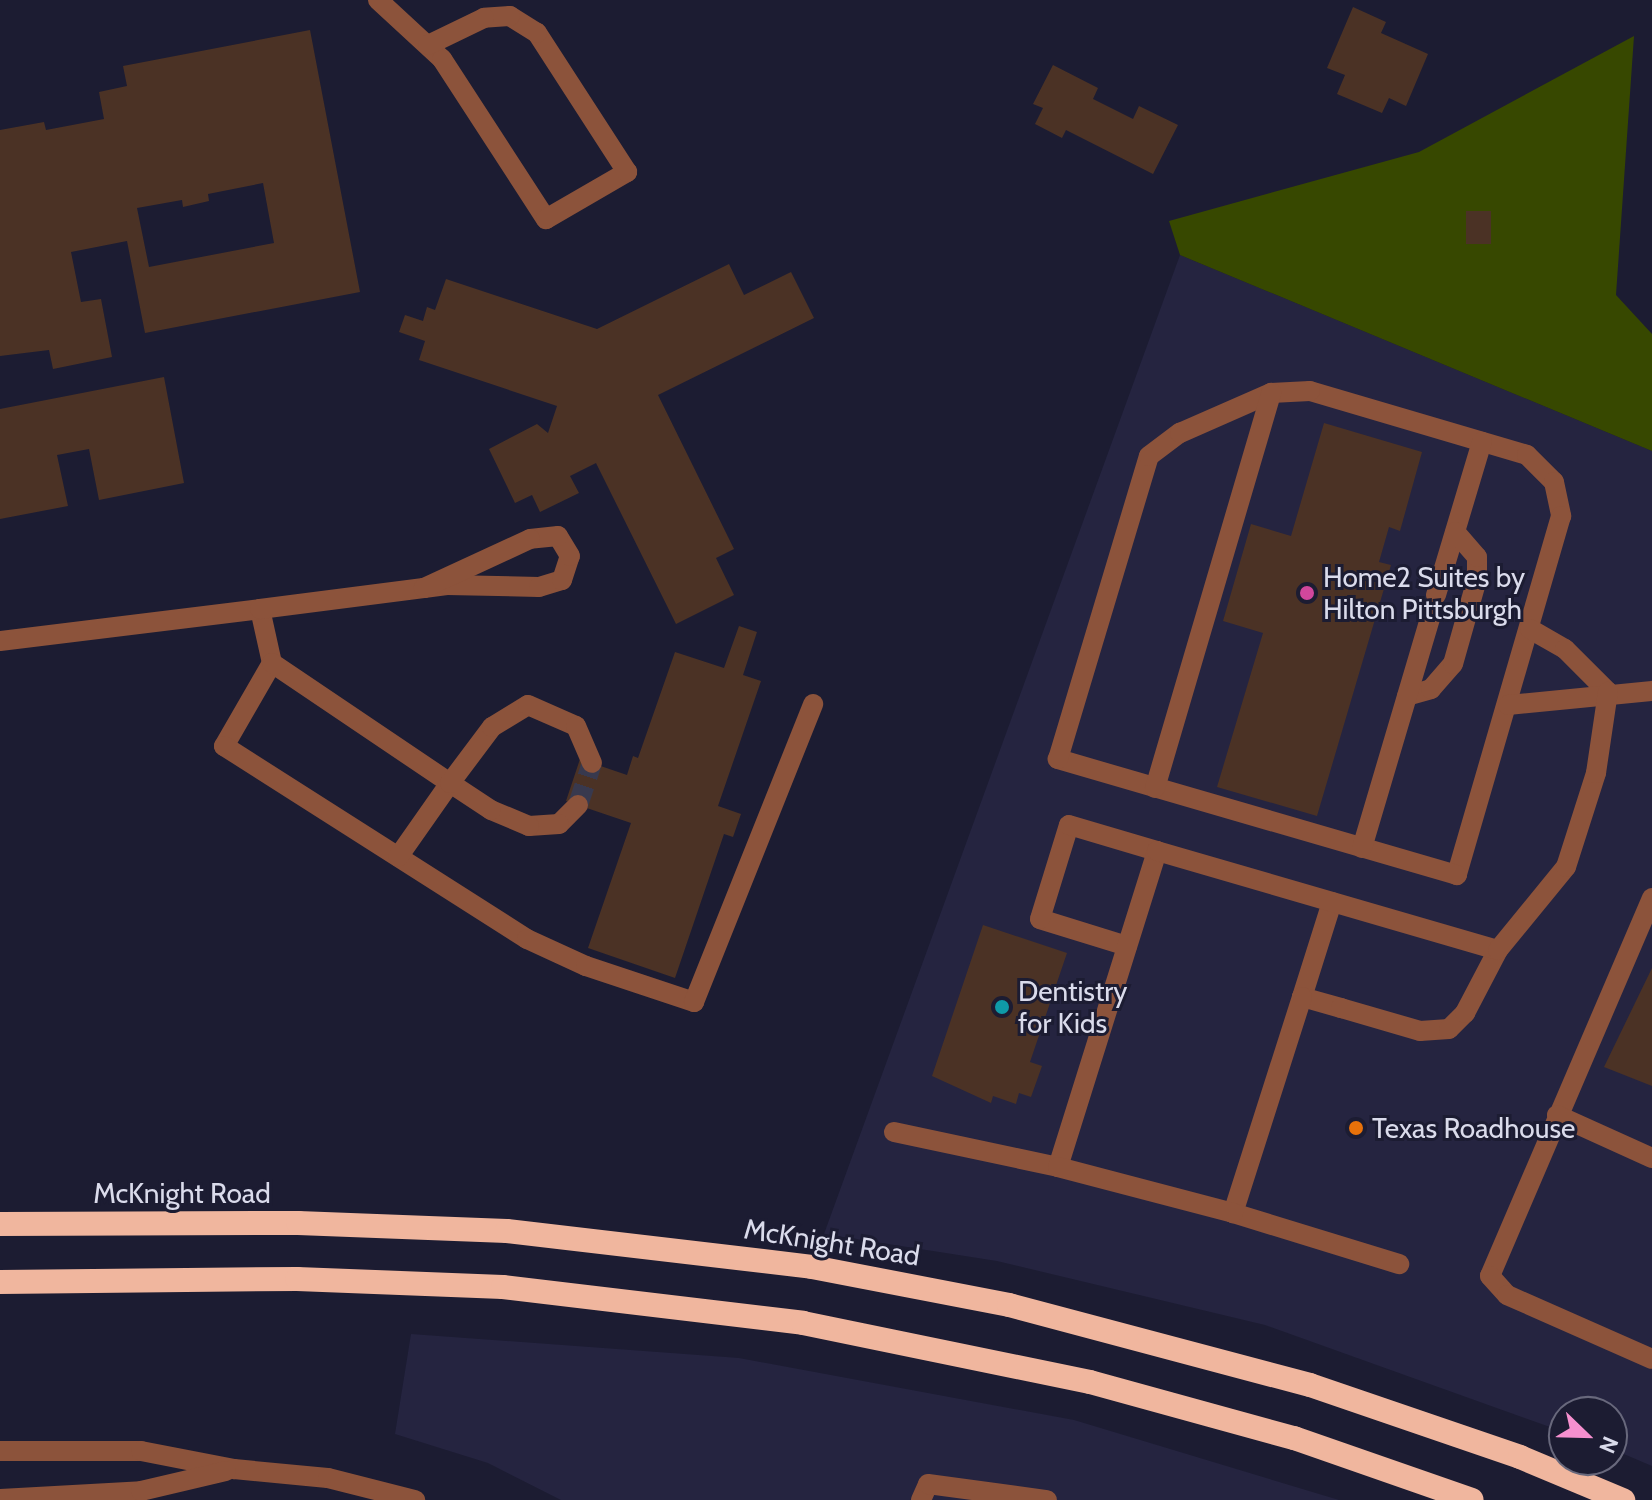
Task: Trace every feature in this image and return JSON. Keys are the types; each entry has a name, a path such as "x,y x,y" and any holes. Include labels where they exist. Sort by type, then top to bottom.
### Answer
{"highway":[{"name":"McKnight Road","path":"0,1224 298,1223 507,1231 840,1272 1104,1328 1310,1385 1520,1457 1623,1500"},
{"path":"0,1282 297,1279 503,1287 803,1323 1090,1382 1294,1438 1472,1500"}],"street":[{"path":"378,0 428,45 546,219 627,172 537,33 510,16 484,18 428,45"},
{"path":"1310,391 1527,455 1554,482 1561,516 1457,875 1058,759 1149,456 1180,433 1271,393 1310,391"},
{"path":"1155,788 1271,393"},
{"path":"1436,595 1482,442"},
{"path":"1407,696 1431,689 1453,664 1477,579 1477,557 1455,532"},
{"path":"0,641 424,588 539,587 562,580 570,556 558,536 530,539 424,588"},
{"path":"260,609 272,663 224,746 527,939 586,966 694,1002 813,704"},
{"path":"1362,848 1430,619"},
{"path":"1530,629 1565,649 1608,692"},
{"path":"272,663 491,810 529,826 559,824 578,805"},
{"path":"1508,705 1608,692 1652,691"},
{"path":"1302,997 1420,1031 1449,1029 1465,1013 1498,950 1566,867 1596,773 1608,692"},
{"path":"398,857 492,727 528,705 576,726 592,763"},
{"path":"1127,946 1040,919 1069,825 1498,950"},
{"path":"1058,1167 1157,851"},
{"path":"1652,898 1491,1267 1493,1284 1507,1295 1652,1359"},
{"path":"1233,1213 1332,902"},
{"path":"1557,1115 1652,1158"},
{"path":"894,1132 1058,1167 1233,1213 1399,1264"},
{"path":"0,1451 141,1451 234,1469 328,1478 415,1500"},
{"path":"0,1499 141,1491 234,1469"},
{"path":"921,1500 928,1484 1047,1500"}],"shaded area":[{"path":"1180,255 1652,451 1652,1466 1628,1456 1628,1396 1548,1396 1548,1426 1265,1325 997,1261 824,1234"},
{"path":"411,1334 739,1358 1074,1420 1339,1500 561,1500 488,1463 395,1434"}],"green space":[{"path":"1634,36 1616,295 1652,334 1652,451 1180,255 1169,221 1419,152"}],"building":[{"path":"1353,7 1386,22 1381,33 1428,54 1406,106 1389,98 1382,113 1337,94 1345,75 1327,68"},
{"path":"310,30 360,292 145,333 127,241 71,252 81,302 101,299 112,357 53,369 49,350 0,356 0,130 44,122 46,130 104,119 99,92 127,86 123,66","holes":["263,183 274,243 149,267 137,208 182,200 183,207 209,201 208,194"]},
{"path":"1053,65 1098,88 1093,99 1133,119 1139,106 1178,125 1153,174 1066,130 1062,138 1035,124 1043,108 1033,104"},
{"path":"1466,211 1491,211 1491,244 1466,244"},
{"path":"729,264 744,295 791,272 814,318 658,395 734,549 716,558 734,595 676,624 596,463 570,476 579,493 540,512 532,495 515,503 489,449 537,424 548,433 557,406 419,360 425,341 399,332 405,315 423,321 427,307 435,310 446,279 597,329"},
{"path":"164,377 184,483 99,500 89,449 57,455 68,506 0,519 0,409"},
{"name":"Home2 Suites by Hilton Pittsburgh","path":"1324,423 1422,452 1400,531 1389,527 1379,562 1391,565 1317,816 1217,787 1263,633 1223,621 1251,524 1291,536"},
{"path":"739,626 757,632 743,675 761,681 718,806 741,814 733,837 724,834 675,978 588,948 631,823 566,801 580,759 627,775 633,756 638,758 675,652 724,668"},
{"name":"Dentistry for Kids","path":"983,925 1067,953 1030,1062 1042,1066 1031,1097 1019,1093 1016,1104 993,1096 991,1103 932,1076"},
{"path":"1652,968 1652,1086 1604,1067"}],"tunnel":[{"path":"578,805 592,763"}],"place":[{"name":"Home2 Suites by Hilton Pittsburgh","path":"1307,593"},
{"name":"Dentistry for Kids","path":"1002,1007"},
{"name":"Texas Roadhouse","path":"1356,1128"}]}
